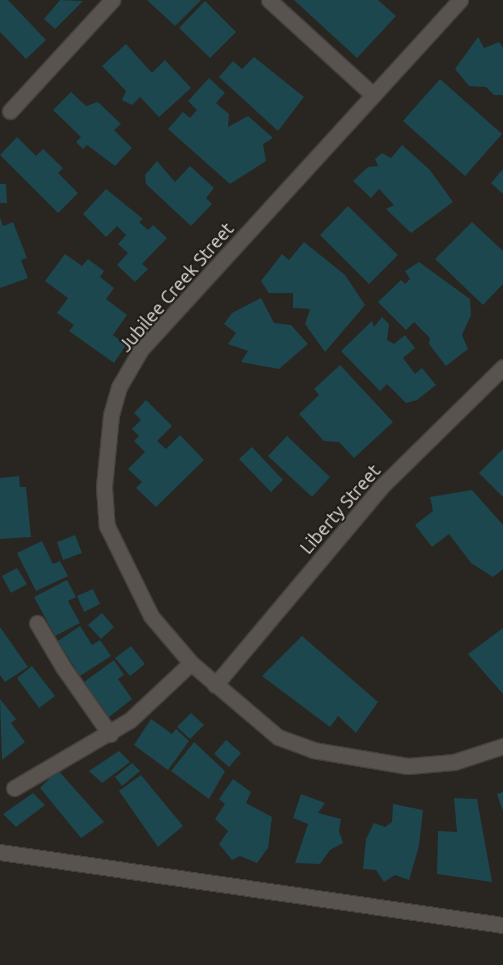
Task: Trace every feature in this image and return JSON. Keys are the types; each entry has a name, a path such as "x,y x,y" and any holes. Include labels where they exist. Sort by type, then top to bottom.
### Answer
{"street":[{"path":"10,111 112,0"},
{"path":"270,0 373,95"},
{"name":"Jubilee Creek Street","path":"460,0 140,351 120,387 110,415 104,450 107,526 151,616 192,663 278,737 313,750 360,761 408,766 435,764 486,753 503,746"},
{"name":"Liberty Street","path":"216,685 382,487 503,367"},
{"path":"37,623 63,667 110,734"},
{"path":"14,788 110,734 192,663"},
{"path":"0,852 503,925"}],"building":[{"path":"0,0 8,0 46,40 26,59 0,32"},
{"path":"60,0 83,1 55,29 44,19"},
{"path":"147,0 201,0 175,26"},
{"path":"294,0 378,0 396,16 357,58"},
{"path":"205,1 236,32 210,58 179,28"},
{"path":"478,37 484,48 499,42 503,48 503,95 494,95 486,87 469,86 455,69"},
{"path":"126,44 152,73 165,60 191,88 159,117 140,97 132,105 122,100 126,91 102,66"},
{"path":"254,57 304,97 278,131 219,77 233,61 242,69"},
{"path":"209,78 225,93 216,103 229,114 228,127 248,116 273,138 263,144 266,161 230,184 168,129 183,112 190,118 197,110 188,101"},
{"path":"440,79 502,134 465,176 403,121"},
{"path":"71,92 86,106 98,102 121,124 114,130 132,148 115,166 87,145 83,149 76,142 81,137 53,110"},
{"path":"17,137 36,156 43,149 63,168 58,173 78,193 58,213 0,155"},
{"path":"402,145 430,170 453,202 411,233 386,209 394,205 379,189 371,198 353,181 368,167 378,166 375,159 382,153 391,158"},
{"path":"157,161 175,182 190,166 214,188 206,198 212,204 191,226 146,184 145,175"},
{"path":"503,169 503,194 491,183"},
{"path":"0,184 6,184 7,203 0,203"},
{"path":"106,189 143,219 139,222 148,230 153,225 167,238 142,264 148,269 135,282 117,265 128,253 118,244 126,235 117,226 106,237 83,214"},
{"path":"348,206 398,255 369,284 320,235"},
{"path":"0,217 3,226 13,222 27,258 21,260 28,278 0,288"},
{"path":"472,222 503,251 503,284 483,305 435,259"},
{"path":"304,242 345,275 365,305 325,352 305,324 310,309 293,308 293,293 269,293 261,281 282,254 289,260"},
{"path":"65,254 82,266 88,259 104,271 100,277 114,288 106,299 127,315 113,335 126,345 114,363 69,331 74,325 57,313 68,298 45,281"},
{"path":"419,262 470,299 471,315 462,335 468,349 446,366 429,344 430,338 414,322 406,330 378,302 401,280 405,284 410,279 405,271"},
{"path":"261,298 274,323 291,325 308,344 279,369 241,362 248,351 228,344 236,333 224,324 232,313"},
{"path":"382,317 389,324 387,340 394,344 405,335 415,348 403,358 415,374 422,368 436,385 417,400 406,403 387,384 380,391 341,351 372,321 374,327"},
{"path":"340,365 393,422 354,458 339,442 324,441 299,414 319,395 314,389"},
{"path":"146,400 172,426 157,441 166,449 180,435 204,460 156,507 136,488 142,482 128,469 145,452 134,441 139,436 132,429 141,420 134,413"},
{"path":"287,436 330,477 312,497 268,456"},
{"path":"252,447 283,480 271,492 239,459"},
{"path":"503,449 503,497 479,473"},
{"path":"19,476 20,487 26,487 31,537 0,539 0,478"},
{"path":"472,490 503,525 503,569 493,577 471,563 449,534 432,547 415,525 433,511 430,497"},
{"path":"75,535 82,553 63,560 57,542"},
{"path":"42,541 53,564 60,561 68,576 36,591 17,553"},
{"path":"17,568 27,584 11,593 2,576"},
{"path":"67,580 76,597 68,601 80,623 55,636 34,597"},
{"path":"93,589 100,604 84,612 77,596"},
{"path":"102,613 114,627 101,639 88,625"},
{"path":"80,626 92,645 100,640 111,656 80,676 58,641"},
{"path":"0,627 28,667 5,682 0,675"},
{"path":"503,628 503,694 468,654"},
{"path":"302,636 378,702 356,733 338,716 330,727 262,676"},
{"path":"131,646 145,664 130,676 115,658"},
{"path":"114,660 124,675 118,679 132,699 109,717 84,682"},
{"path":"32,666 55,696 39,708 17,678"},
{"path":"0,699 16,719 11,723 25,742 2,760"},
{"path":"191,713 204,725 190,739 177,727"},
{"path":"151,719 172,734 176,729 189,741 168,770 134,745"},
{"path":"226,740 241,753 229,767 214,754"},
{"path":"194,742 225,771 209,799 171,771"},
{"path":"119,751 130,762 102,783 89,771"},
{"path":"132,763 140,771 122,786 115,777"},
{"path":"58,770 104,822 81,838 40,788"},
{"path":"141,775 183,826 158,847 119,791"},
{"path":"233,779 251,792 246,803 272,817 268,848 257,863 240,856 232,860 219,844 228,831 215,819 225,804 219,799"},
{"path":"503,792 503,812 497,794"},
{"path":"33,793 45,805 16,827 3,814"},
{"path":"301,794 325,803 318,813 341,819 339,831 343,843 330,850 320,864 295,863 308,824 293,818"},
{"path":"454,798 477,799 492,882 437,874 438,831 457,832"},
{"path":"393,804 423,810 419,846 409,880 395,875 384,882 376,870 363,869 366,839 374,823 385,827 392,822"}]}
